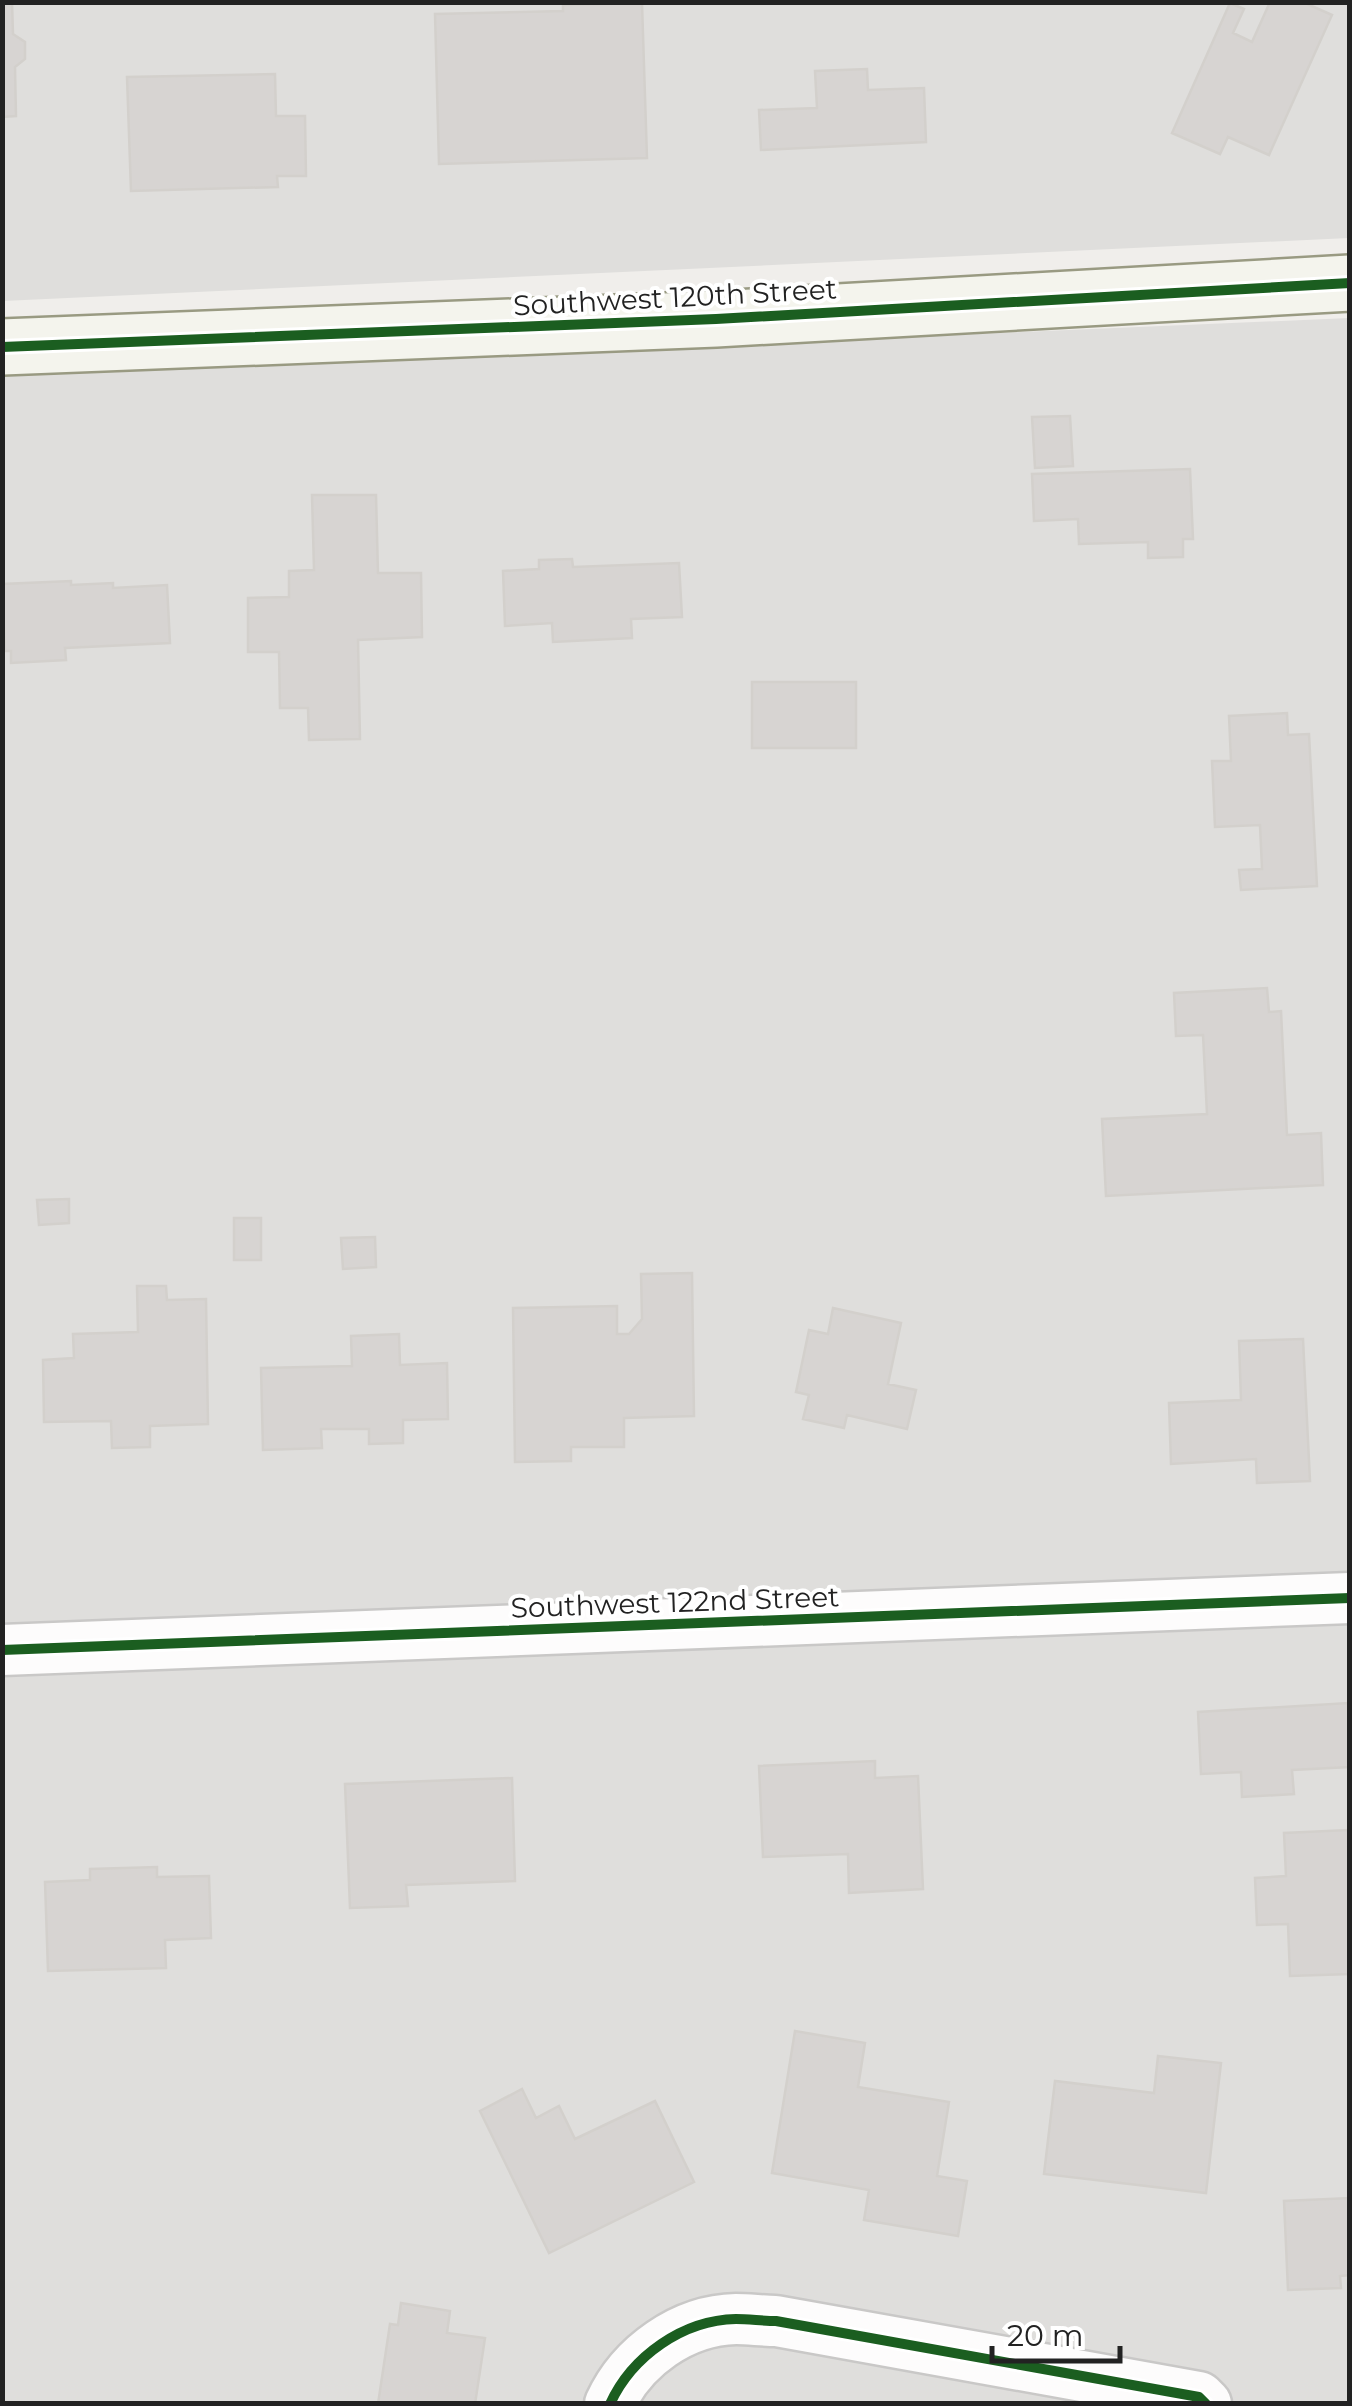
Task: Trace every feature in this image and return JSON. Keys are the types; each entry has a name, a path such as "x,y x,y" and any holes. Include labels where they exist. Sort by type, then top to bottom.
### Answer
{"street":[{"name":"Southwest 120th Street","path":"2,347 716,319 1350,283"},
{"name":"Southwest 122nd Street","path":"2,1650 1350,1598"},
{"path":"610,2404 633,2366 660,2345 699,2325 733,2319 776,2322 1188,2394 1206,2404"}],"shaded area":[{"path":"2,3 1349,3 1349,238 3,301"},
{"path":"1349,318 1349,2403 3,2403 2,376"}],"building":[{"path":"2,2 12,2 13,34 25,42 25,59 15,67 16,116 2,117"},
{"path":"1270,2 1303,2 1332,15 1269,155 1228,137 1220,154 1172,133 1230,3 1244,9 1233,33 1252,42"},
{"path":"642,3 647,158 439,164 435,14 563,11 563,5"},
{"path":"867,69 868,90 924,88 926,142 761,150 759,110 817,108 815,71"},
{"path":"275,74 276,116 305,116 306,176 277,176 278,187 131,191 127,77"},
{"path":"1070,416 1073,466 1035,468 1032,417"},
{"path":"1190,469 1193,539 1183,539 1183,557 1148,558 1148,542 1079,544 1078,519 1034,521 1032,474"},
{"path":"312,495 376,495 378,573 421,573 422,637 358,640 360,739 309,740 308,708 280,708 279,652 248,652 248,598 289,597 289,571 314,570"},
{"path":"572,559 573,567 679,563 682,617 631,619 632,638 553,642 552,623 505,626 503,571 539,569 539,560"},
{"path":"71,581 71,585 113,583 113,588 167,585 170,643 65,648 66,660 11,663 11,651 5,651 2,584"},
{"path":"752,682 856,682 856,748 752,748"},
{"path":"1287,713 1288,735 1309,734 1317,886 1241,890 1239,870 1262,869 1260,825 1215,827 1212,761 1231,761 1229,716"},
{"path":"1267,988 1269,1012 1281,1011 1287,1135 1321,1133 1323,1185 1106,1196 1102,1119 1207,1114 1203,1035 1176,1036 1174,993"},
{"path":"69,1199 69,1223 39,1225 37,1200"},
{"path":"234,1218 261,1218 261,1260 234,1260"},
{"path":"375,1237 376,1267 343,1269 341,1238"},
{"path":"692,1273 694,1416 624,1418 624,1447 571,1447 571,1461 515,1462 513,1308 617,1306 617,1334 629,1334 642,1319 641,1274"},
{"path":"137,1286 166,1286 167,1300 206,1299 208,1424 150,1426 150,1447 112,1448 111,1421 44,1422 43,1360 74,1358 73,1334 138,1332"},
{"path":"833,1308 901,1323 888,1384 916,1390 907,1429 847,1415 844,1428 803,1419 809,1395 796,1392 809,1330 828,1334"},
{"path":"399,1334 400,1365 447,1363 448,1419 403,1420 403,1443 369,1444 369,1429 321,1429 322,1448 263,1450 261,1368 352,1366 351,1336"},
{"path":"1303,1339 1310,1481 1257,1483 1256,1459 1171,1464 1169,1403 1241,1400 1239,1341"},
{"path":"1348,1703 1350,1767 1292,1770 1294,1794 1242,1797 1241,1772 1201,1774 1198,1712"},
{"path":"875,1761 875,1778 918,1776 923,1889 849,1893 848,1854 763,1857 759,1766"},
{"path":"512,1778 515,1881 406,1885 408,1906 350,1908 345,1784"},
{"path":"1348,1830 1350,1974 1290,1976 1288,1924 1257,1925 1255,1878 1286,1876 1284,1833"},
{"path":"157,1867 157,1877 209,1876 211,1938 165,1940 166,1968 48,1971 45,1882 90,1880 90,1869"},
{"path":"795,2031 865,2043 858,2087 949,2102 937,2176 967,2181 958,2236 864,2220 869,2190 772,2173"},
{"path":"1158,2056 1221,2063 1206,2193 1044,2174 1055,2081 1154,2093"},
{"path":"522,2089 536,2118 559,2106 575,2139 655,2101 694,2182 549,2253 480,2111"},
{"path":"1350,2198 1350,2275 1340,2276 1341,2288 1288,2290 1284,2201"},
{"path":"401,2303 450,2311 447,2333 485,2338 475,2404 378,2404 390,2324 398,2325"}],"cycle path":[{"path":"2,347 716,319 1350,283"},
{"path":"2,1650 1350,1598"},
{"path":"610,2404 632,2371 661,2344 697,2326 736,2319 776,2321 1199,2397 1206,2404"}]}
